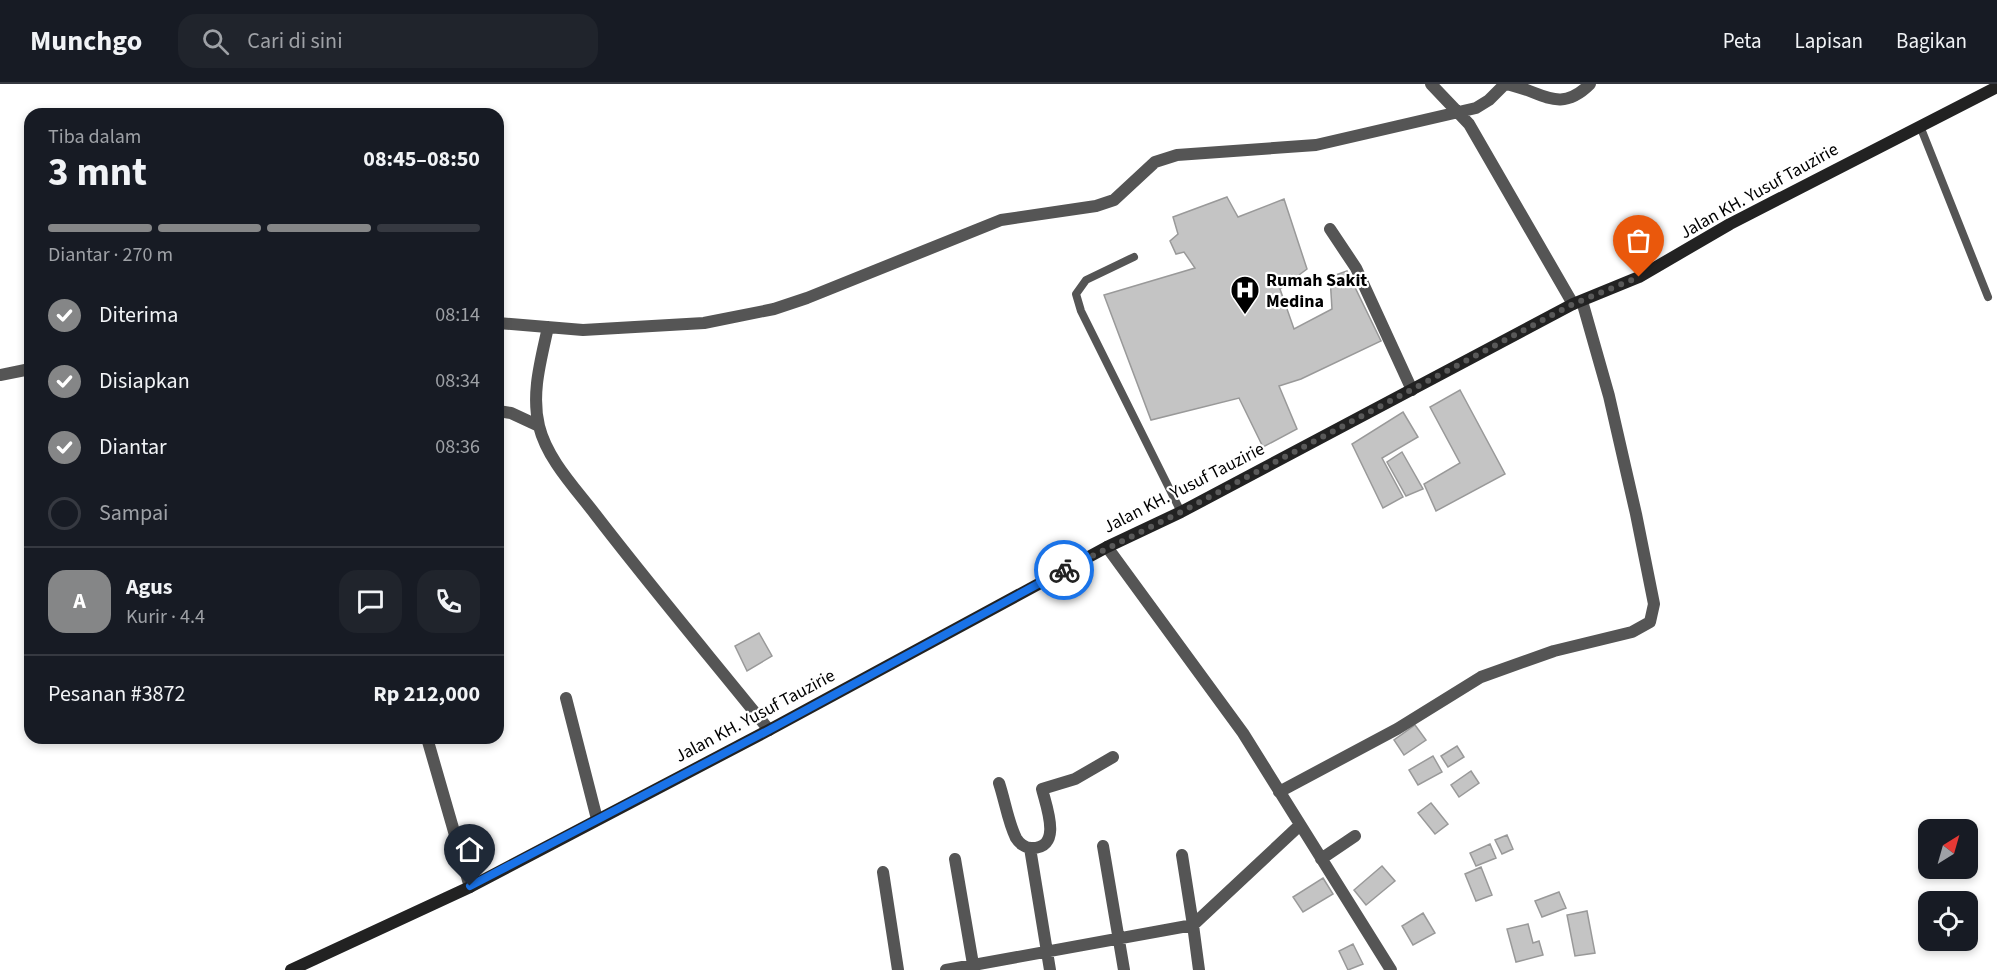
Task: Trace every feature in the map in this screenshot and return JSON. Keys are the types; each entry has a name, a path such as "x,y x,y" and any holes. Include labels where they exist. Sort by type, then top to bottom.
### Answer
{"main road":[{"name":"Jalan KH. Yusuf Tauzirie","path":"291,970 470,886 769,730 1107,547 1181,512 1577,302 1639,277 1730,224 1997,87"}],"street":[{"path":"1279,792 1396,729 1481,677 1554,651 1632,632 1650,622 1654,604 1609,396 1577,302 1478,138 1460,113 1431,84"},
{"path":"504,323 583,330 704,322 774,309 1007,218 1096,206 1113,201 1161,159 1316,145 1460,113 1483,104 1505,84 1557,100 1573,98 1590,84"},
{"path":"1330,229 1356,268 1412,390"},
{"path":"548,327 536,388 539,426 552,454 576,488 769,730"},
{"path":"0,375 24,370"},
{"path":"504,412 539,426"},
{"path":"1107,547 1243,733 1391,970"},
{"path":"566,698 597,819"},
{"path":"429,744 470,886"},
{"path":"1030,848 1045,844 1051,832 1042,789 1075,779 1113,757"},
{"path":"999,783 1017,839 1030,848 1050,970"},
{"path":"946,970 973,968 1193,925 1300,825"},
{"path":"1321,859 1355,836"},
{"path":"1103,846 1124,970"},
{"path":"1182,855 1199,970"},
{"path":"955,859 973,968"},
{"path":"883,872 898,970"}],"lane":[{"path":"1920,126 1988,297"},
{"path":"1134,257 1086,280 1076,294 1081,311 1181,512"}],"building":[{"name":"Rumah Sakit Medina","path":"1227,197 1238,217 1284,199 1307,269 1280,289 1294,329 1332,309 1330,277 1347,271 1381,341 1301,379 1279,386 1297,429 1263,447 1239,398 1151,420 1104,295 1195,268 1184,252 1176,254 1170,241 1178,234 1173,217"},
{"path":"1460,390 1505,474 1436,511 1424,484 1460,463 1430,407"},
{"path":"1403,412 1418,437 1382,458 1403,497 1383,508 1352,444"},
{"path":"1402,452 1423,489 1406,496 1387,462"},
{"path":"759,633 772,656 747,671 735,646"},
{"path":"1415,725 1426,740 1404,755 1394,740"},
{"path":"1457,746 1464,757 1448,767 1441,756"},
{"path":"1433,756 1442,772 1418,785 1409,770"},
{"path":"1471,771 1479,783 1459,797 1451,785"},
{"path":"1431,803 1448,824 1435,834 1418,813"},
{"path":"1507,835 1513,849 1502,854 1495,840"},
{"path":"1490,844 1496,858 1476,866 1470,853"},
{"path":"1382,866 1395,881 1366,905 1354,890"},
{"path":"1481,867 1492,895 1476,901 1465,874"},
{"path":"1323,878 1333,894 1303,912 1293,897"},
{"path":"1559,892 1566,908 1542,917 1535,901"},
{"path":"1587,911 1595,953 1575,956 1567,915"},
{"path":"1423,913 1435,933 1413,945 1402,926"},
{"path":"1528,924 1533,943 1539,941 1543,955 1516,962 1507,929"},
{"path":"1353,944 1363,964 1348,970 1339,951"}],"way so far":[{"path":"1064,570 1181,512 1573,304 1639,277"}],"place":[{"name":"Rumah Sakit Medina","path":"1245,316"}],"route":[{"path":"470,886 769,730 1064,570"}]}
